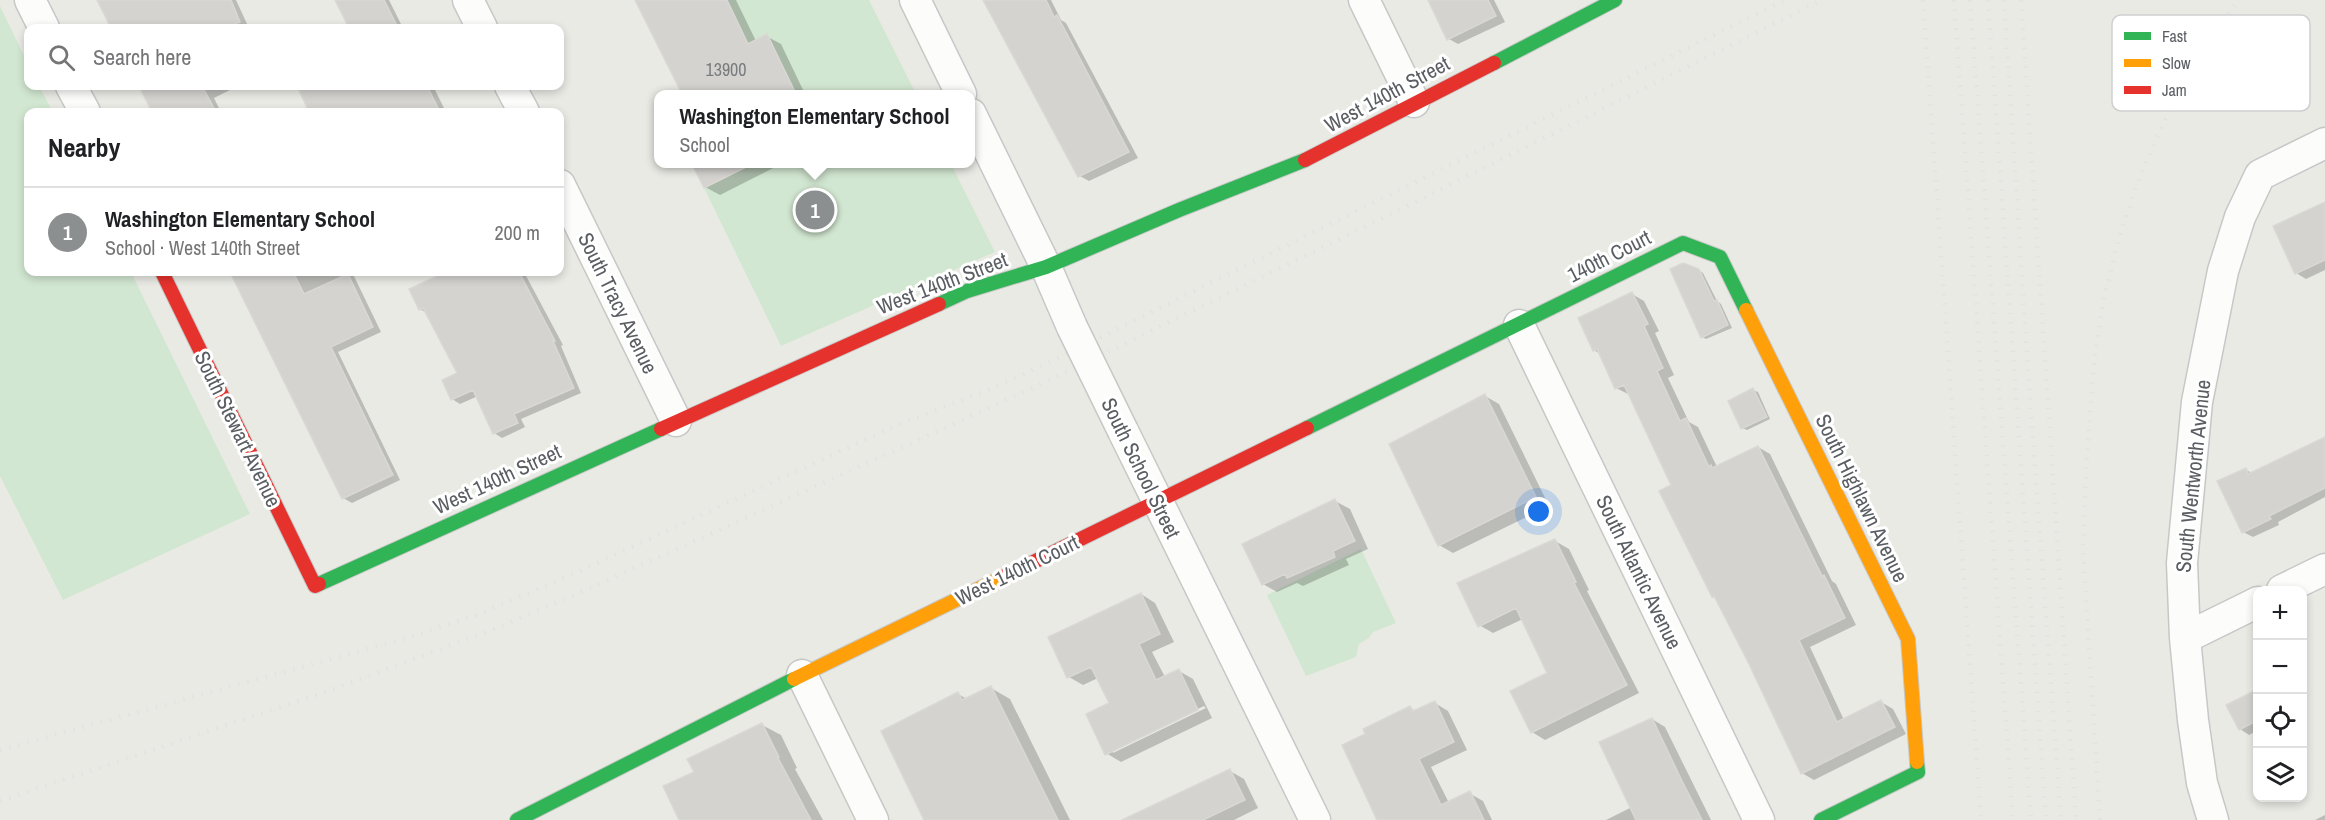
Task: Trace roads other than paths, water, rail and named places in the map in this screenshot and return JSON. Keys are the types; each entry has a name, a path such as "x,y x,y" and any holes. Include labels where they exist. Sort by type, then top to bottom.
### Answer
{"street":[{"path":"30,0 42,24"},
{"path":"468,0 480,24"},
{"path":"915,0 959,90"},
{"path":"1364,0 1414,102"},
{"name":"West 140th Street","path":"315,586 967,291 1046,267 1304,160 1615,0"},
{"path":"74,90 83,108"},
{"path":"512,90 522,108"},
{"name":"South School Street","path":"975,122 1157,501 1316,820"},
{"name":"South Wentworth Avenue","path":"2213,820 2202,783 2193,720 2185,638 2182,563 2198,402 2223,271 2240,217 2260,175 2325,143"},
{"name":"South Tracy Avenue","path":"564,193 676,421"},
{"name":"140th Court","path":"1519,325 1683,243 1720,256"},
{"name":"South Highlawn Avenue","path":"1720,256 1908,639 1918,772 1821,820"},
{"name":"South Stewart Avenue","path":"164,276 315,586"},
{"name":"West 140th Court","path":"517,820 802,675 1519,325"},
{"name":"South Atlantic Avenue","path":"1519,325 1759,820"},
{"path":"2292,586 2325,569"},
{"path":"2185,638 2253,604"},
{"path":"802,675 873,820"}],"railway":[{"path":"0,750 404,639 477,615 578,572 897,425 988,390 1046,364 1785,0"},
{"path":"0,801 320,694 494,629 584,591 1044,383 1822,0"},
{"path":"1923,0 1981,820"},
{"path":"1954,0 2013,820"},
{"path":"1970,0 2031,820"},
{"path":"1988,0 2046,820"},
{"path":"2004,0 2030,400 2061,820"},
{"path":"2021,0 2076,820"},
{"path":"2228,15 2238,0"},
{"path":"2100,820 2083,548 2094,362 2103,302 2119,238 2141,173 2170,111"}],"place":[{"name":"Washington Elementary School","path":"815,210"}]}
